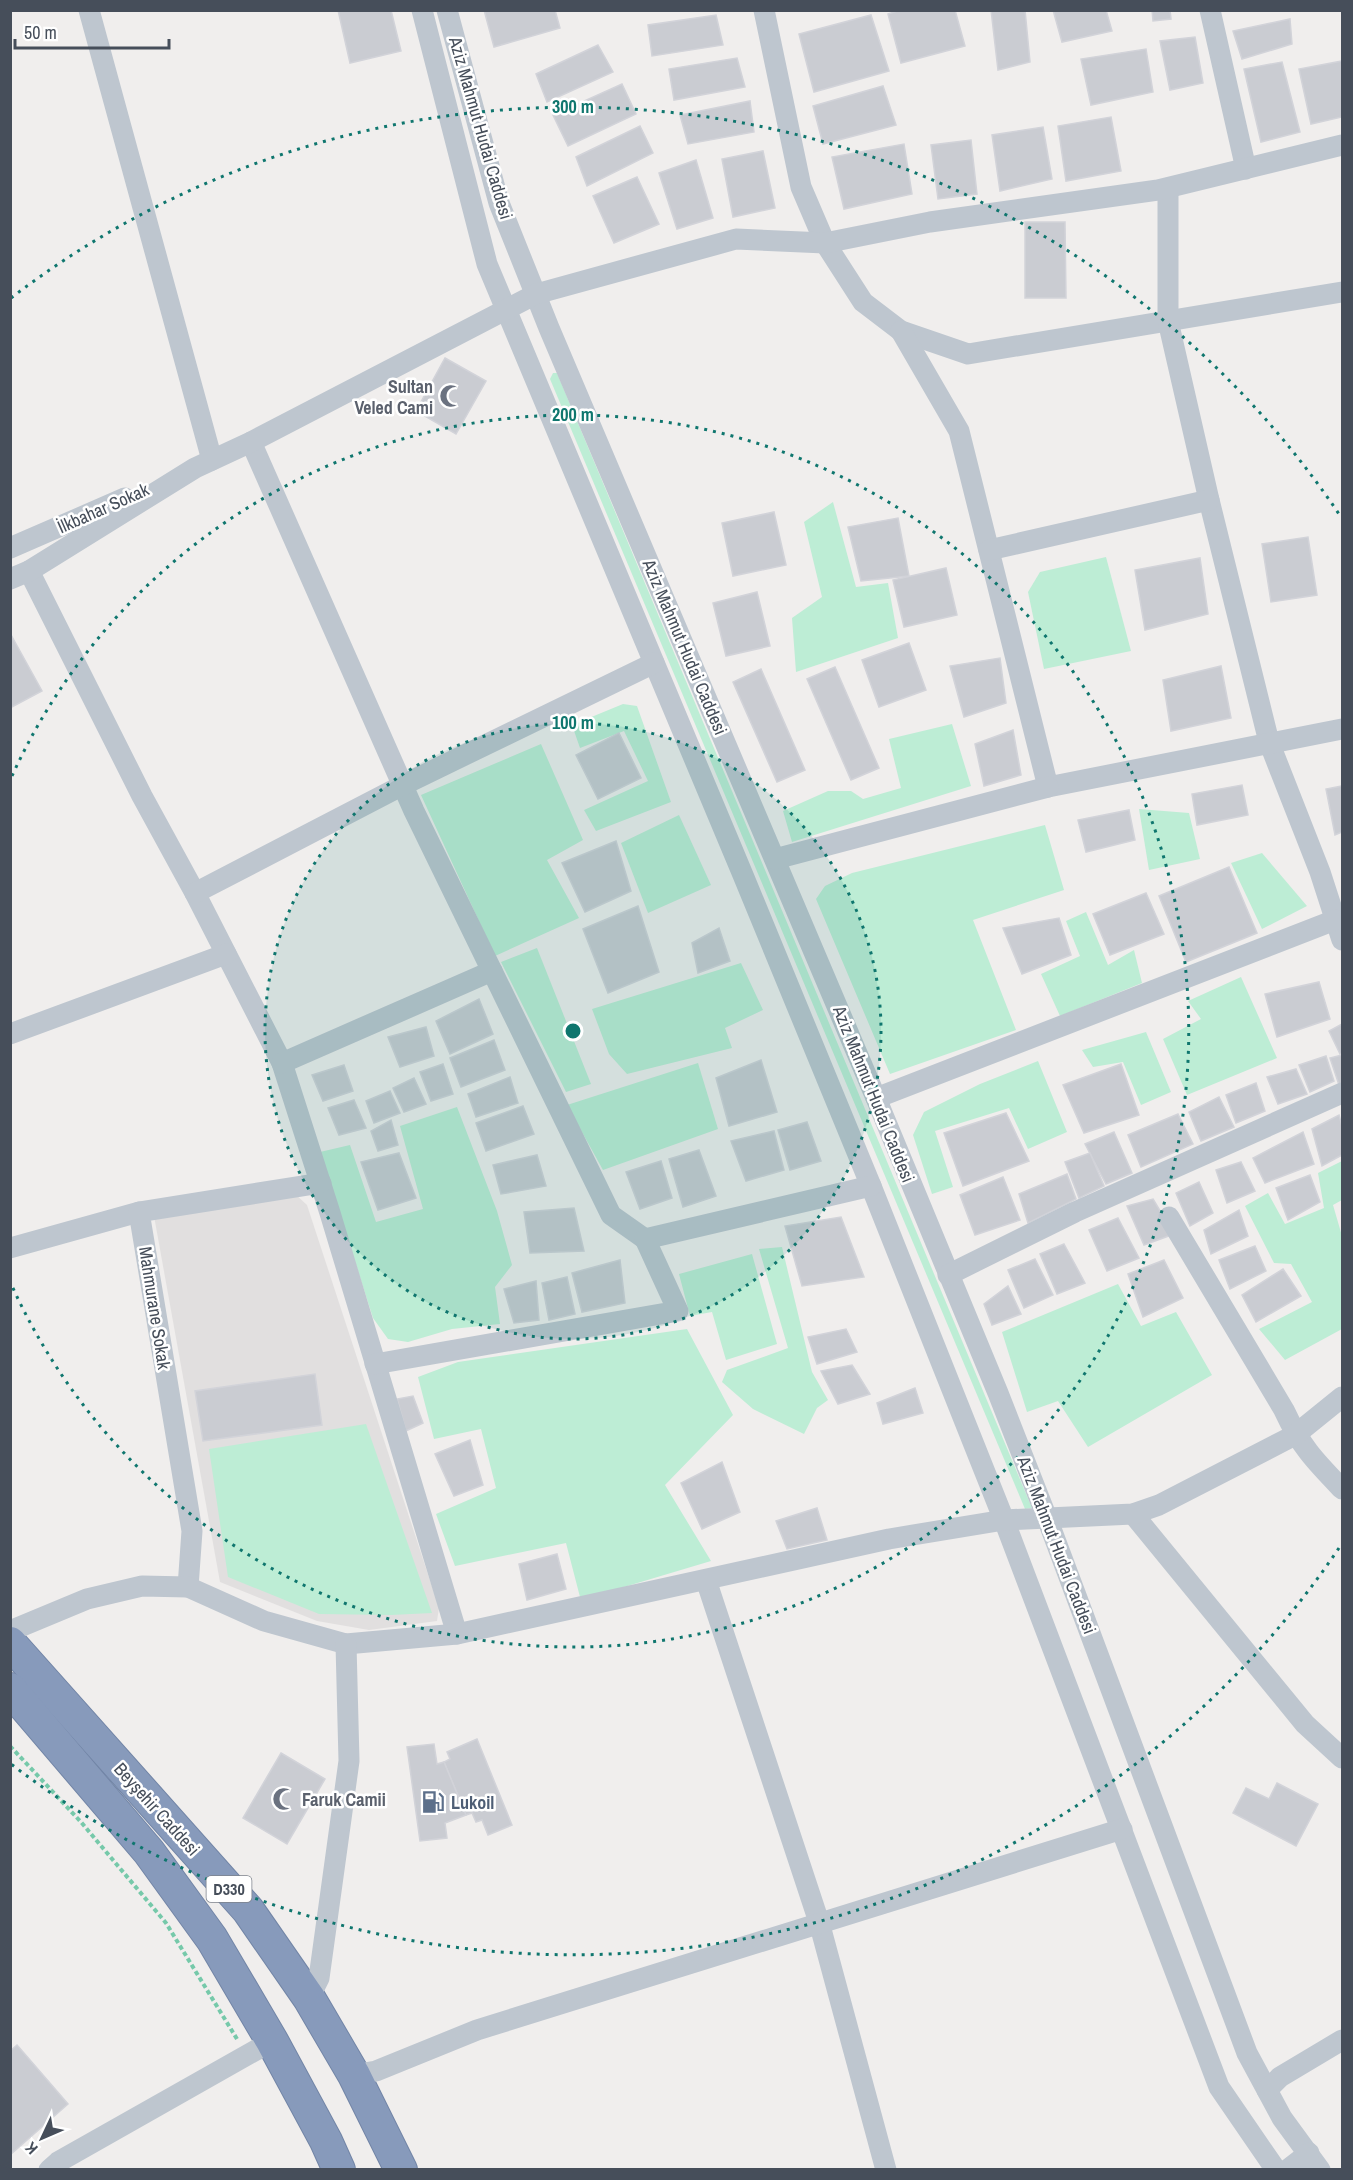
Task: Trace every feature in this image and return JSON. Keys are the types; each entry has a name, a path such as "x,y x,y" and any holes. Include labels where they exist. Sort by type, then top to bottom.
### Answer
{"highway":[{"name":"Beyşehir Caddesi","path":"10,1642 248,1910 309,1998 354,2075 401,2169"},
{"name":"Beyşehir Caddesi","path":"10,1689 149,1852 212,1939 260,2048 326,2140 339,2169"}],"street":[{"name":"Aziz Mahmut Hudai Caddesi","path":"422,10 487,264 871,1186 1004,1520 1219,2087 1275,2169"},
{"name":"Aziz Mahmut Hudai Caddesi","path":"447,10 499,203 876,1098 1047,1518 1247,2053 1282,2118 1314,2161"},
{"path":"764,10 801,187 825,243 863,302 901,331 968,354 1342,292"},
{"path":"1210,10 1246,169"},
{"path":"93,12 203,464"},
{"path":"458,1634 321,1183 282,1063 195,893 20,575 203,464 251,442 536,294 736,239 825,243 930,222 1168,188 1342,145"},
{"path":"1168,188 1167,321 1269,742 1320,872 1342,940"},
{"path":"901,331 959,431 1048,787"},
{"path":"251,442 403,785 611,1215 645,1239 678,1311 375,1364"},
{"name":"İlkbahar Sokak","path":"10,548 203,464"},
{"path":"989,549 1209,500"},
{"path":"195,893 403,785 654,663"},
{"path":"775,859 1048,787 1342,729"},
{"path":"876,1098 1335,920"},
{"path":"10,1034 226,954"},
{"path":"282,1063 492,971"},
{"path":"948,1275 1075,1212 1342,1092"},
{"path":"10,1248 139,1212 321,1183"},
{"path":"645,1239 871,1186"},
{"name":"Mahmurane Sokak","path":"139,1212 192,1531 188,1587"},
{"path":"1169,1217 1284,1410 1295,1435 1308,1454 1342,1490"},
{"path":"10,1631 87,1599 142,1586 188,1587 264,1621 346,1644 458,1634 890,1539 1004,1520 1132,1515 1159,1505 1295,1435 1342,1396"},
{"path":"1132,1515 1305,1724 1342,1758"},
{"path":"706,1580 819,1922 886,2169"},
{"path":"309,1998 319,1978 349,1761 346,1644"},
{"path":"354,2075 376,2071 477,2030 1122,1829"},
{"path":"1267,2090 1280,2077 1342,2040"},
{"path":"49,2169 68,2156 260,2048"},
{"path":"1287,2169 1314,2161"}],"path":[{"path":"10,1746 81,1822 166,1923 260,2048"}],"shaded area":[{"path":"294,1193 307,1205 439,1608 437,1621 369,1630 317,1621 220,1582 154,1216"}],"green space":[{"path":"553,373 557,373 1032,1508 1025,1509 550,379"},
{"path":"833,502 856,587 888,583 898,638 796,672 792,618 822,597 804,522"},
{"path":"1106,557 1131,651 1044,669 1028,592 1040,572"},
{"path":"623,704 637,706 671,802 596,831 584,810 648,781 624,731 580,748 572,725"},
{"path":"952,724 971,786 792,842 783,811 828,791 851,791 863,799 901,788 889,739"},
{"path":"541,744 583,840 547,860 579,918 495,956 421,795"},
{"path":"1139,809 1189,813 1200,859 1149,870"},
{"path":"679,815 711,885 648,913 621,843"},
{"path":"1045,825 1064,890 973,920 1016,1030 890,1074 816,899 825,886 852,873"},
{"path":"1262,853 1307,906 1262,929 1231,863"},
{"path":"1086,912 1108,965 1134,950 1142,983 1060,1016 1041,974 1080,956 1066,921"},
{"path":"537,948 591,1084 566,1092 501,962"},
{"path":"741,963 763,1010 725,1028 732,1048 627,1074 609,1054 592,1009"},
{"path":"1241,977 1277,1058 1187,1095 1163,1039 1201,1019 1188,1001"},
{"path":"1146,1032 1171,1092 1141,1105 1123,1062 1093,1067 1082,1050"},
{"path":"1038,1061 1067,1132 1028,1149 1009,1108 935,1131 953,1187 932,1194 913,1135 924,1112 980,1084"},
{"path":"698,1063 718,1129 603,1170 567,1105"},
{"path":"457,1107 497,1211 512,1265 495,1287 500,1324 452,1329 408,1342 388,1339 373,1318 320,1152 350,1145 376,1222 423,1209 400,1126"},
{"path":"1342,1161 1342,1200 1333,1205 1342,1236 1342,1329 1285,1360 1259,1329 1312,1302 1291,1264 1274,1263 1245,1206 1268,1193 1285,1224 1324,1208 1318,1173"},
{"path":"782,1247 812,1372 828,1400 817,1408 804,1434 753,1409 722,1382 727,1370 788,1348 759,1249"},
{"path":"752,1254 777,1344 726,1360 712,1312 690,1316 679,1274"},
{"path":"1118,1284 1141,1326 1176,1312 1212,1375 1088,1447 1058,1401 1027,1412 1002,1332"},
{"path":"687,1329 733,1415 665,1485 711,1561 614,1590 580,1597 566,1543 455,1566 436,1514 496,1488 481,1429 434,1439 418,1377 458,1362"},
{"path":"366,1424 432,1613 319,1614 228,1577 209,1449"}],"building":[{"path":"338,10 391,10 401,51 350,63"},
{"path":"484,10 555,10 560,28 494,47"},
{"path":"900,10 955,10 965,46 901,63 888,14"},
{"path":"991,10 1025,10 1030,62 998,70"},
{"path":"1053,10 1106,10 1112,31 1062,42"},
{"path":"1152,10 1170,10 1171,19 1153,21"},
{"path":"716,15 723,45 652,56 648,25"},
{"path":"871,15 889,71 814,92 799,34"},
{"path":"1290,19 1292,44 1242,59 1233,31"},
{"path":"1195,37 1203,83 1170,90 1160,41"},
{"path":"598,45 613,72 547,102 536,74"},
{"path":"1146,49 1153,92 1091,105 1081,59"},
{"path":"737,58 745,87 674,100 669,69"},
{"path":"1342,61 1342,117 1311,124 1299,69"},
{"path":"1282,62 1300,132 1261,142 1244,69"},
{"path":"622,84 636,114 568,146 553,115"},
{"path":"883,86 896,125 823,144 813,106"},
{"path":"750,101 754,132 688,144 680,115"},
{"path":"1111,117 1121,171 1066,181 1058,126"},
{"path":"640,126 653,153 587,186 576,157"},
{"path":"1043,127 1052,179 1000,191 992,135"},
{"path":"971,140 977,194 938,199 931,145"},
{"path":"904,144 912,194 844,209 832,157"},
{"path":"763,151 775,208 733,217 722,159"},
{"path":"696,160 713,218 677,229 659,173"},
{"path":"637,177 659,224 614,243 593,196"},
{"path":"1025,222 1065,222 1066,298 1025,298"},
{"name":"Sultan Veled Cami","path":"445,358 486,381 456,434 416,411"},
{"path":"774,512 786,565 733,576 722,523"},
{"path":"898,518 909,576 861,581 848,527"},
{"path":"1308,537 1317,595 1271,602 1262,544"},
{"path":"1200,558 1208,614 1145,630 1135,570"},
{"path":"946,568 957,615 904,627 893,580"},
{"path":"757,592 770,646 726,656 713,603"},
{"path":"10,633 42,691 10,708"},
{"path":"909,643 926,690 879,707 862,660"},
{"path":"1000,658 1006,703 964,717 950,666"},
{"path":"1221,666 1231,718 1171,731 1163,680"},
{"path":"835,667 879,768 851,780 807,679"},
{"path":"761,669 805,770 777,782 733,682"},
{"path":"1013,730 1021,775 984,786 975,744"},
{"path":"619,733 641,778 598,799 576,755"},
{"path":"1242,785 1248,815 1197,825 1192,794"},
{"path":"1342,786 1342,832 1335,835 1326,789"},
{"path":"1129,810 1135,840 1086,852 1078,820"},
{"path":"616,841 631,891 585,912 562,863"},
{"path":"1229,867 1257,933 1186,962 1159,896"},
{"path":"1146,893 1164,934 1110,955 1093,914"},
{"path":"638,906 659,972 608,993 583,929"},
{"path":"1059,918 1071,955 1022,974 1003,928"},
{"path":"719,928 730,961 698,973 692,943"},
{"path":"1319,982 1330,1019 1277,1037 1265,994"},
{"path":"479,999 493,1034 450,1054 436,1021"},
{"path":"1342,1024 1342,1053 1340,1054 1329,1031"},
{"path":"426,1027 434,1056 400,1067 388,1037"},
{"path":"494,1040 505,1070 461,1087 450,1058"},
{"path":"1342,1055 1342,1087 1340,1088 1330,1058"},
{"path":"1326,1056 1334,1081 1310,1092 1299,1065"},
{"path":"761,1060 777,1112 729,1126 716,1078"},
{"path":"443,1064 453,1094 431,1101 420,1072"},
{"path":"1121,1064 1139,1115 1084,1133 1063,1085"},
{"path":"344,1065 353,1091 323,1101 312,1075"},
{"path":"1296,1069 1307,1094 1278,1104 1267,1077"},
{"path":"510,1077 518,1103 476,1117 468,1094"},
{"path":"414,1078 426,1104 404,1112 393,1088"},
{"path":"1256,1083 1265,1111 1236,1123 1226,1095"},
{"path":"390,1091 400,1113 374,1123 366,1101"},
{"path":"1219,1097 1234,1127 1201,1141 1189,1112"},
{"path":"354,1100 366,1128 339,1135 328,1108"},
{"path":"523,1106 534,1134 486,1151 476,1123"},
{"path":"1006,1113 1029,1161 963,1186 944,1133"},
{"path":"1178,1114 1193,1144 1141,1167 1128,1135"},
{"path":"1339,1115 1342,1126 1342,1155 1322,1166 1312,1129"},
{"path":"391,1120 398,1145 378,1151 371,1131"},
{"path":"807,1122 821,1161 790,1170 778,1130"},
{"path":"774,1131 784,1170 746,1181 731,1141"},
{"path":"1114,1132 1132,1173 1106,1184 1085,1144"},
{"path":"1303,1132 1314,1164 1265,1183 1253,1158"},
{"path":"699,1150 716,1196 683,1207 669,1159"},
{"path":"399,1153 416,1198 378,1210 361,1162"},
{"path":"1090,1153 1104,1186 1079,1198 1065,1162"},
{"path":"537,1155 546,1186 501,1194 493,1165"},
{"path":"661,1161 672,1198 640,1209 626,1172"},
{"path":"1241,1162 1255,1191 1227,1203 1216,1170"},
{"path":"1067,1174 1076,1199 1028,1223 1019,1194"},
{"path":"1310,1175 1320,1202 1288,1220 1276,1188"},
{"path":"1003,1177 1020,1220 975,1235 960,1195"},
{"path":"1199,1182 1213,1213 1190,1226 1176,1193"},
{"path":"1153,1199 1174,1234 1144,1245 1127,1206"},
{"path":"574,1208 584,1251 530,1253 524,1212"},
{"path":"1239,1210 1248,1236 1211,1254 1204,1230"},
{"path":"841,1217 864,1277 802,1286 785,1226"},
{"path":"1118,1218 1139,1258 1107,1271 1089,1230"},
{"path":"1064,1244 1085,1283 1057,1294 1040,1254"},
{"path":"1255,1246 1266,1271 1230,1289 1219,1260"},
{"path":"1035,1259 1053,1295 1024,1308 1008,1270"},
{"path":"620,1260 625,1303 582,1312 572,1273"},
{"path":"1164,1260 1183,1298 1143,1317 1128,1274"},
{"path":"1283,1269 1301,1296 1256,1322 1242,1295"},
{"path":"567,1277 575,1314 549,1320 542,1283"},
{"path":"536,1281 539,1320 514,1323 504,1289"},
{"path":"1008,1286 1021,1314 992,1325 984,1304"},
{"path":"846,1329 857,1352 817,1364 808,1337"},
{"path":"852,1365 870,1394 838,1404 821,1371"},
{"path":"315,1374 322,1425 203,1441 195,1391"},
{"path":"915,1388 923,1413 883,1424 877,1403"},
{"path":"413,1396 423,1423 406,1431 397,1399"},
{"path":"470,1440 483,1485 454,1496 435,1454"},
{"path":"722,1462 740,1512 702,1529 681,1483"},
{"path":"817,1508 827,1540 787,1549 776,1521"},
{"path":"557,1554 566,1589 527,1600 519,1564"},
{"path":"477,1739 512,1825 488,1835 482,1820 476,1822 472,1813 466,1815 444,1762 450,1759 447,1752"},
{"path":"434,1744 437,1764 444,1762 466,1815 445,1823 447,1838 420,1841 407,1747"},
{"name":"Faruk Camii","path":"281,1753 325,1779 287,1844 243,1818"},
{"path":"1277,1783 1318,1804 1296,1846 1233,1813 1246,1788 1269,1799"},
{"path":"17,2045 68,2104 11,2154 10,2051"}],"place":[{"name":"Sultan Veled Cami","path":"451,396"},
{"name":"Faruk Camii","path":"284,1799"},
{"name":"Lukoil","path":"433,1802"}]}
